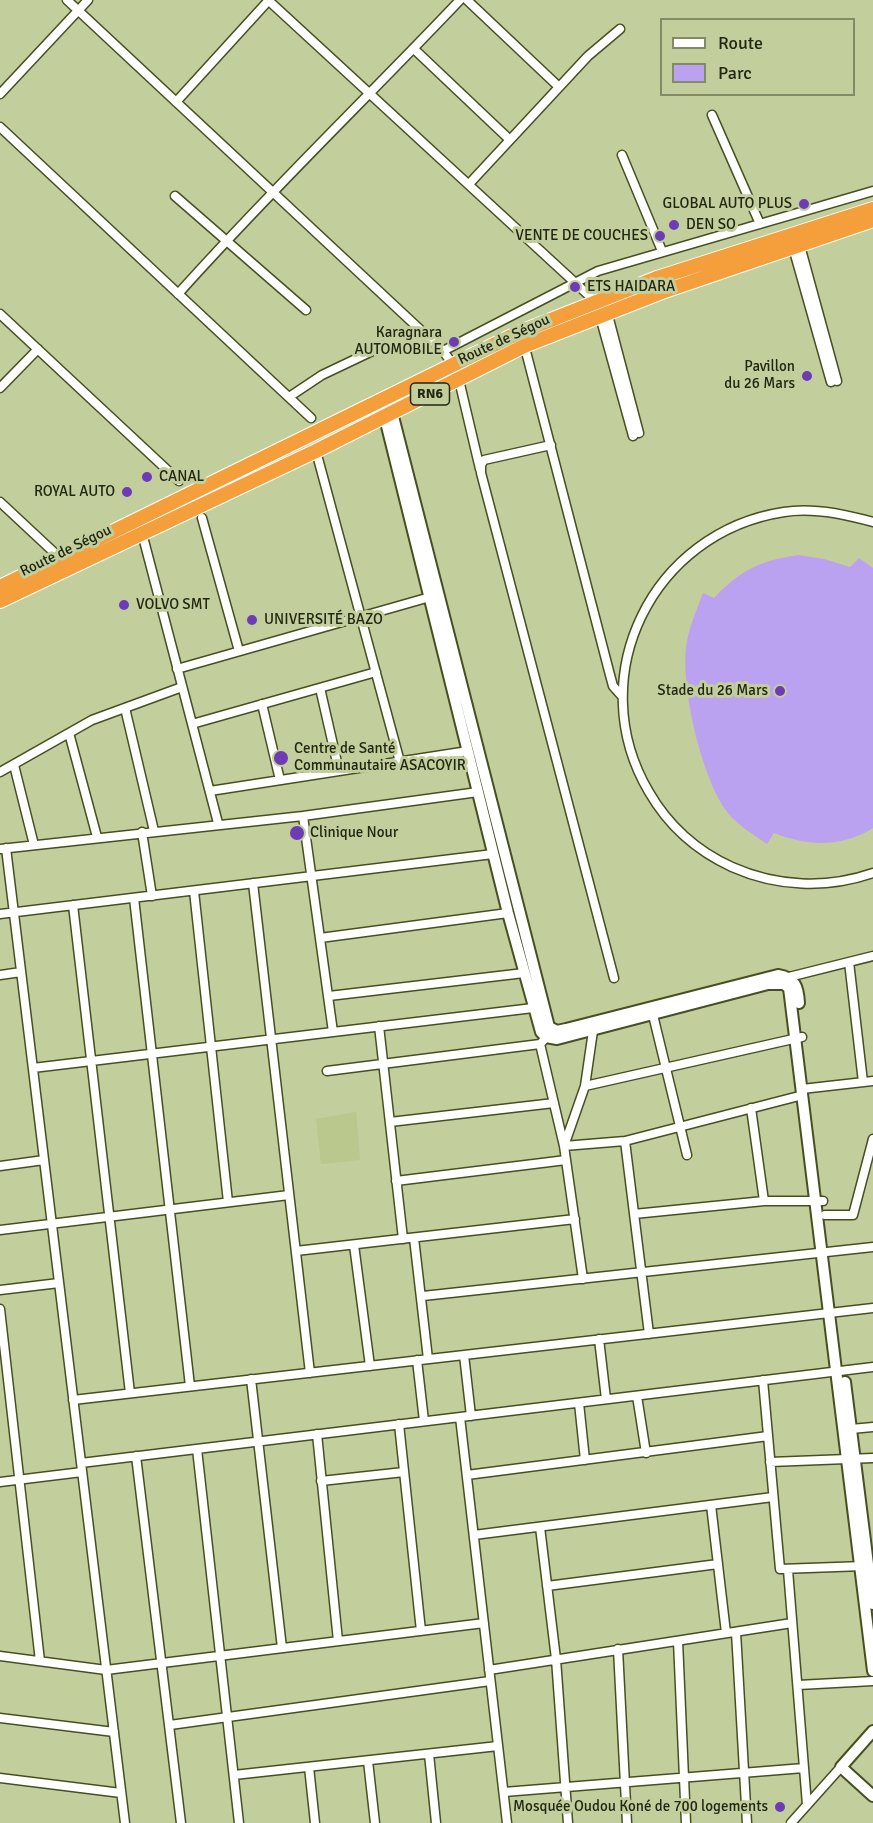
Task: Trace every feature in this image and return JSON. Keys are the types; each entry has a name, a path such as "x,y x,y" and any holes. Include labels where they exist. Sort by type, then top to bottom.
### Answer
{"highway":[{"name":"Route de Ségou","path":"794,239 873,208"},
{"name":"Route de Ségou","path":"0,586 384,399 452,363 521,340 602,307 657,278 794,239 873,220"},
{"name":"Route de Ségou","path":"0,601 316,451 459,380 521,340"}],"street":[{"path":"67,0 443,351 452,363"},
{"path":"0,94 88,0"},
{"path":"176,102 268,0 602,307 636,434"},
{"path":"178,294 226,240 460,0"},
{"path":"467,0 559,87"},
{"path":"469,184 588,56 620,29"},
{"path":"414,49 510,140"},
{"path":"712,115 760,224"},
{"path":"0,127 311,418"},
{"path":"622,155 662,251"},
{"path":"443,351 598,271 873,191"},
{"path":"175,196 306,309"},
{"path":"794,239 834,381"},
{"path":"0,314 179,480"},
{"path":"521,340 613,686 621,695"},
{"path":"289,397 322,375 383,346"},
{"path":"0,388 38,349"},
{"path":"459,380 481,473 614,978"},
{"path":"384,399 544,1017 554,1103 564,1146 583,1279"},
{"path":"389,415 430,597 508,914 541,1032 546,1037 557,1040 768,984 787,981 873,956"},
{"path":"481,473 484,460 550,445"},
{"path":"316,451 400,762"},
{"path":"0,502 59,557"},
{"path":"873,522 827,512 785,511 740,524 712,539 664,579 639,619 630,647 621,695 627,736 641,778 669,822 705,851 741,871 788,882 833,883 873,873"},
{"path":"202,518 239,651"},
{"path":"142,533 218,823"},
{"path":"177,669 430,597"},
{"path":"192,724 376,672"},
{"path":"0,772 92,720 182,687"},
{"path":"320,688 339,771"},
{"path":"262,704 280,780"},
{"path":"125,708 154,831"},
{"path":"69,733 97,837"},
{"path":"210,791 468,751"},
{"path":"14,765 34,845"},
{"path":"125,1823 14,913 3,848 218,823 303,816 478,792"},
{"path":"303,816 333,1032"},
{"path":"142,832 152,896"},
{"path":"0,914 494,854"},
{"path":"253,883 310,1373"},
{"path":"194,891 228,1202"},
{"path":"134,898 190,1386"},
{"path":"73,905 130,1393"},
{"path":"320,938 508,914"},
{"path":"849,962 863,1082"},
{"path":"0,975 21,972"},
{"path":"329,996 524,973"},
{"path":"327,1071 546,1037 566,1029 768,976 787,981"},
{"path":"787,981 792,995 799,1037 851,1459 873,1604"},
{"path":"33,1068 533,1008"},
{"path":"653,1015 687,1155"},
{"path":"379,1026 403,1239"},
{"path":"564,1146 585,1086 593,1031"},
{"path":"585,1086 799,1037"},
{"path":"564,1146 625,1141 751,1108 805,1091 873,1081"},
{"path":"390,1122 554,1103"},
{"path":"751,1108 764,1200"},
{"path":"825,1215 853,1215 873,1139"},
{"path":"625,1141 649,1334"},
{"path":"0,1166 44,1160"},
{"path":"396,1181 566,1160"},
{"path":"861,1188 873,1186"},
{"path":"0,1230 289,1195"},
{"path":"634,1214 764,1200 820,1201"},
{"path":"820,1201 825,1215 826,1252"},
{"path":"296,1251 575,1219"},
{"path":"414,1238 423,1296 428,1359"},
{"path":"354,1245 370,1366"},
{"path":"423,1296 873,1247"},
{"path":"0,1290 59,1283"},
{"path":"74,1400 873,1308"},
{"path":"0,1310 40,1661"},
{"path":"599,1339 606,1399"},
{"path":"464,1355 471,1416"},
{"path":"417,1360 424,1421"},
{"path":"0,1482 136,1456 873,1367"},
{"path":"840,1371 851,1429 851,1459"},
{"path":"250,1379 282,1648"},
{"path":"763,1380 780,1567 788,1570 867,1566"},
{"path":"637,1395 646,1453"},
{"path":"579,1402 585,1460"},
{"path":"460,1417 507,1823"},
{"path":"399,1424 421,1630"},
{"path":"851,1429 873,1426"},
{"path":"317,1434 338,1641"},
{"path":"467,1475 768,1436"},
{"path":"197,1449 239,1823"},
{"path":"136,1456 164,1663 181,1823"},
{"path":"770,1462 873,1458"},
{"path":"321,1481 404,1472"},
{"path":"474,1535 773,1497"},
{"path":"711,1505 726,1634"},
{"path":"540,1527 556,1659 568,1823"},
{"path":"547,1586 718,1564"},
{"path":"867,1566 873,1671"},
{"path":"788,1570 807,1805"},
{"path":"0,1656 106,1670 484,1623"},
{"path":"489,1670 792,1623"},
{"path":"736,1632 747,1823"},
{"path":"678,1641 686,1823"},
{"path":"618,1649 627,1823"},
{"path":"798,1685 873,1681"},
{"path":"170,1725 490,1682"},
{"path":"0,1718 114,1732"},
{"path":"791,1823 873,1731"},
{"path":"234,1775 498,1746"},
{"path":"429,1754 436,1823"},
{"path":"368,1761 375,1823"},
{"path":"309,1767 315,1823"},
{"path":"504,1792 804,1767"},
{"path":"841,1767 873,1796"},
{"path":"0,1778 121,1793"}],"shaded area":[{"path":"356,1112 360,1160 321,1164 316,1119"}],"green space":[{"name":"Stade du 26 Mars","path":"798,555 824,559 850,567 859,558 873,568 873,828 849,839 824,843 799,841 774,833 767,844 729,814 716,793 700,752 694,728 685,659 687,641 703,593 714,598 733,580 752,568 772,560"}],"place":[{"name":"GLOBAL AUTO PLUS","path":"804,204"},
{"name":"DEN SO","path":"674,225"},
{"name":"VENTE DE COUCHES","path":"660,236"},
{"name":"ETS HAIDARA","path":"575,287"},
{"name":"Karagnara AUTOMOBILE","path":"454,342"},
{"name":"Pavillon du 26 Mars","path":"807,376"},
{"name":"CANAL","path":"147,477"},
{"name":"ROYAL AUTO","path":"127,492"},
{"name":"VOLVO SMT","path":"124,605"},
{"name":"UNIVERSITÉ BAZO","path":"252,620"},
{"name":"Stade du 26 Mars","path":"780,691"},
{"name":"Centre de Santé Communautaire ASACOYIR","path":"281,758"},
{"name":"Clinique Nour","path":"297,833"},
{"name":"Mosquée Oudou Koné de 700 logements","path":"780,1807"}]}
